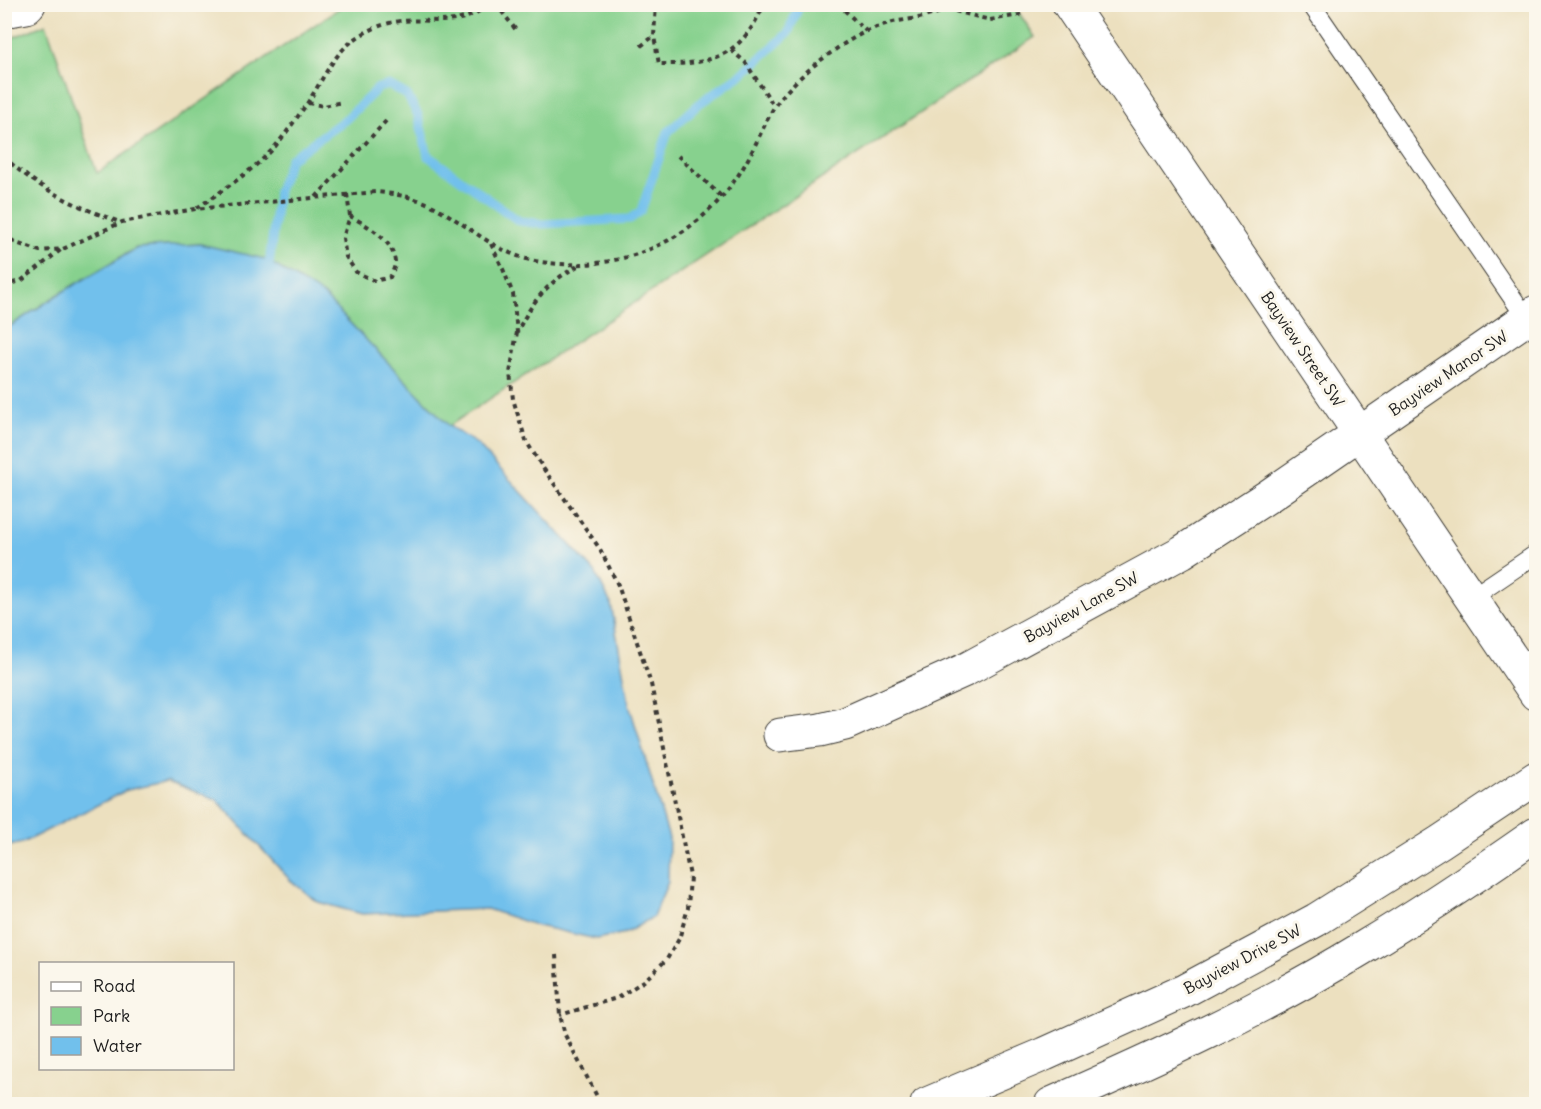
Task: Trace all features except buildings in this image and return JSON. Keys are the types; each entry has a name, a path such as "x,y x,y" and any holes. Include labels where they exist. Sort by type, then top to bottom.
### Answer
{"street":[{"path":"4,10 29,4"},
{"name":"Bayview Street SW","path":"1069,4 1536,694"},
{"name":"Bayview Manor SW","path":"1360,433 1532,315"},
{"name":"Bayview Lane SW","path":"780,735 845,724 965,670 1182,552 1360,433"},
{"name":"Bayview Drive SW","path":"927,1104 1056,1050 1184,991 1316,920 1536,778"},
{"path":"1051,1104 1234,1019 1359,950 1461,886 1536,834"}],"lane":[{"path":"1311,4 1532,315"},
{"path":"1471,598 1536,555"}],"path":[{"path":"195,209 238,180 272,149 308,103 326,69 354,40 381,25 400,21 456,21 476,15 489,4"},
{"path":"496,4 516,30"},
{"path":"656,4 654,36 659,64 690,64 710,60 731,50 758,20 764,4"},
{"path":"838,4 866,31"},
{"path":"939,4 947,9 990,20 1025,14"},
{"path":"517,332 530,306 561,274 578,266 633,257 675,239 704,216 733,184 758,142 774,107 804,74 832,51 866,31 891,23 928,16 947,9 953,4"},
{"path":"641,46 654,36"},
{"path":"731,50 745,62 774,107"},
{"path":"308,103 324,106 342,102"},
{"path":"315,198 386,121"},
{"path":"678,156 722,197"},
{"path":"4,157 44,188 82,208 122,222"},
{"path":"4,285 21,281 63,249 122,222 195,209 258,205 376,192 402,194 432,206 490,244 513,255 530,260 578,266"},
{"path":"348,194 350,216 343,238 346,257 356,272 375,281 390,277 396,264 390,246 364,224 350,216"},
{"path":"4,236 16,243 40,251 63,249"},
{"path":"490,244 513,294 517,332 510,373 513,399 526,441 600,549 618,585 651,684 690,876 685,919 679,939 667,959 644,981 617,998 560,1014"},
{"path":"556,955 560,1014 570,1044 601,1104"}],"green space":[{"path":"1013,4 1035,37 449,426 323,295 200,244 136,248 9,327 5,327 4,41 46,24 97,173 344,5"}],"water":[{"path":"200,244 265,259 323,295 449,426 477,444 595,572 611,604 629,704 669,838 668,882 653,917 626,933 596,939 538,926 487,909 362,914 318,902 290,880 217,800 167,781 127,790 22,843 5,847 5,327 9,327 59,294 137,248"}],"waterway":[{"path":"268,274 278,191 290,159 346,119 378,88 389,85 407,95 418,115 428,156 519,221 542,224 630,219 641,211 668,132 700,103 744,73 788,33 800,4"}]}
